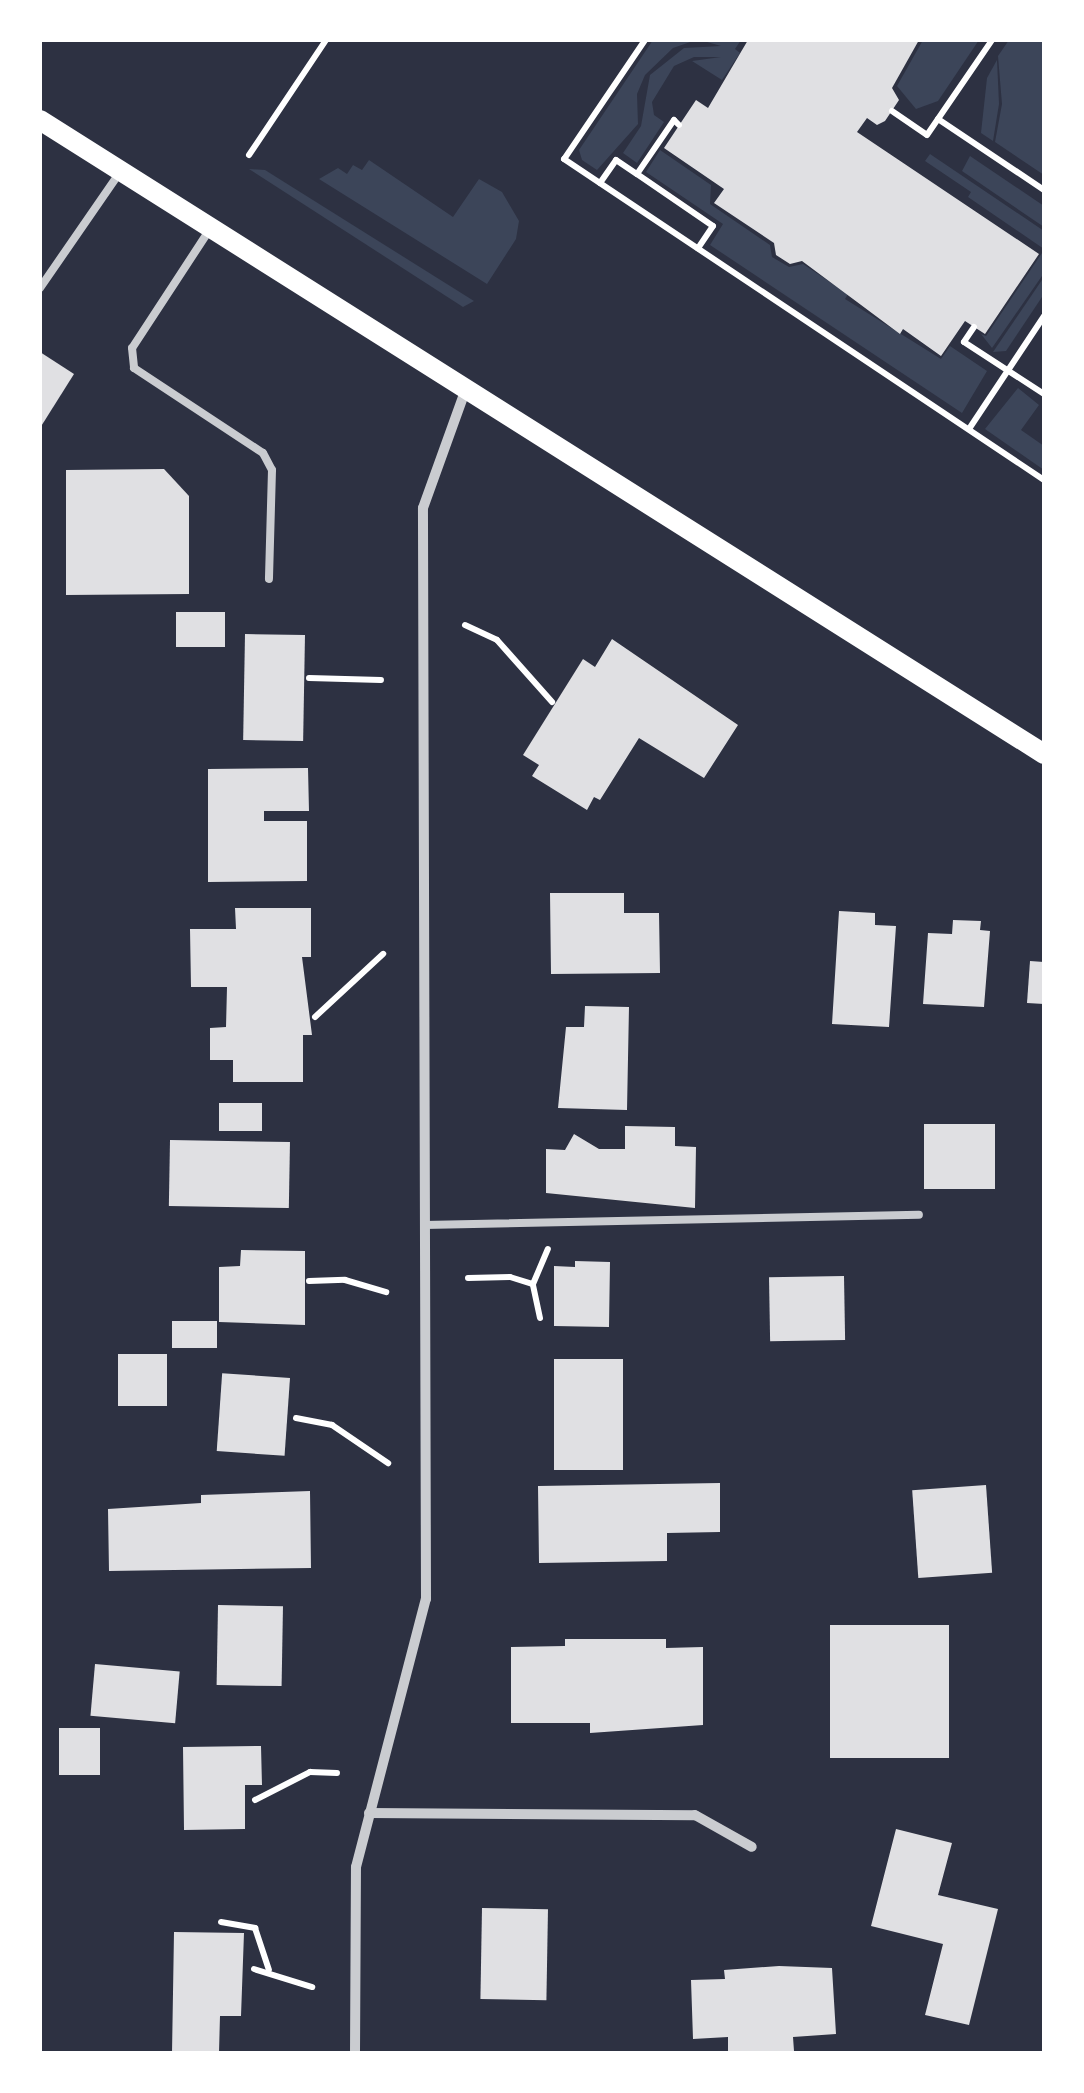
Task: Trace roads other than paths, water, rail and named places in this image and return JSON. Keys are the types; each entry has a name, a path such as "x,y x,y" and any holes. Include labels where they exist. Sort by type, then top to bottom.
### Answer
{"main road":[{"path":"40,120 467,386 1044,754"}],"street":[{"path":"356,2053 356,1866 426,1599 423,508 467,386"},
{"path":"368,1813 695,1815 752,1847"}],"lane":[{"path":"40,288 120,172"},
{"path":"210,228 132,348 134,368 263,454 272,470 269,580"},
{"path":"424,1225 918,1215"}]}
